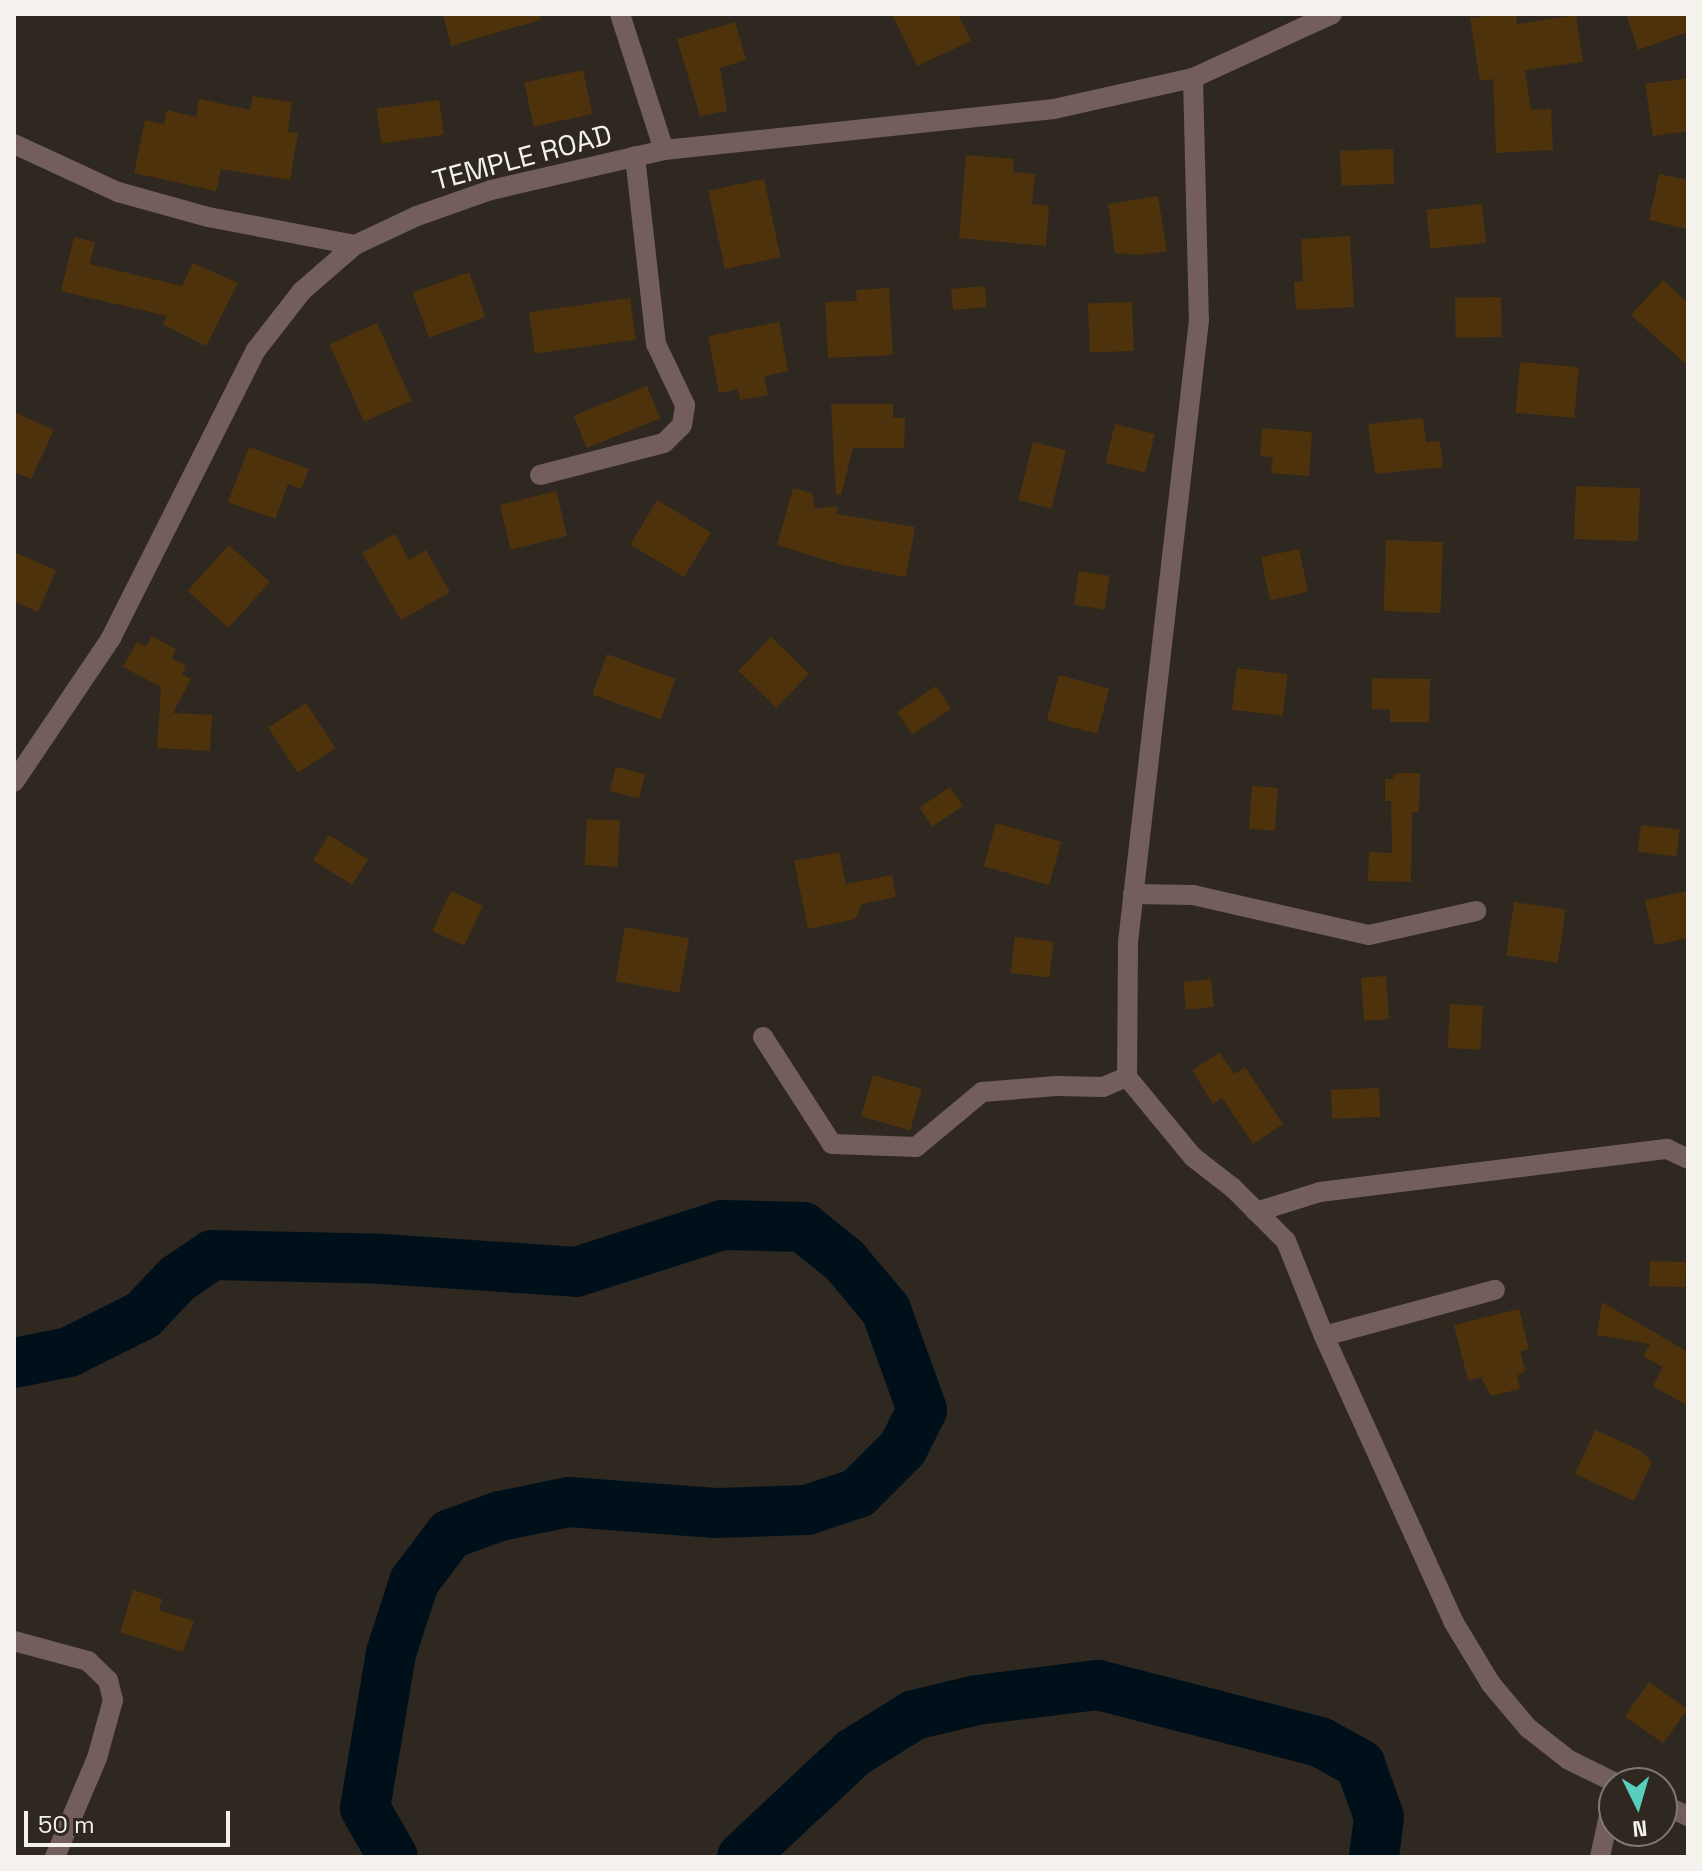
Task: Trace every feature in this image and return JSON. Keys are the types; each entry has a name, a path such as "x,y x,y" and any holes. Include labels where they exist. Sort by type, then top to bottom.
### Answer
{"street":[{"path":"620,14 664,150"},
{"name":"TEMPLE ROAD","path":"14,782 111,638 256,350 302,291 355,245 417,216 491,190 664,150 1054,109 1193,78 1332,14"},
{"path":"1193,78 1199,320 1133,894 1126,986 1127,1077 1193,1157 1286,1241 1324,1336 1453,1621 1491,1684 1528,1728 1569,1760 1598,1774"},
{"path":"14,144 118,192 208,217 355,245"},
{"path":"540,475 664,443 682,425 685,405 656,344 635,156"},
{"path":"1133,894 1193,895 1369,935 1476,911"},
{"path":"763,1037 832,1144 916,1147 982,1092 1056,1086 1103,1087 1127,1077"},
{"path":"1256,1212 1320,1192 1667,1149 1688,1159"},
{"path":"1324,1336 1495,1290"},
{"path":"14,1641 88,1661 108,1680 113,1700 97,1758 55,1857"}],"building":[{"path":"443,14 539,14 540,20 451,46"},
{"path":"892,14 958,14 971,41 917,66"},
{"path":"1516,14 1517,24 1576,15 1583,62 1525,70 1531,110 1551,109 1553,150 1496,153 1493,79 1480,81 1470,18"},
{"path":"1626,14 1688,14 1688,32 1638,50"},
{"path":"735,22 746,60 720,68 727,111 700,116 677,39"},
{"path":"583,70 592,114 534,126 524,82"},
{"path":"1688,78 1688,131 1653,136 1645,84"},
{"path":"253,96 292,102 288,132 298,133 290,180 221,169 216,191 134,173 145,120 164,124 167,110 196,117 199,99 250,110"},
{"path":"439,100 444,135 381,143 377,109"},
{"path":"1393,149 1394,184 1341,186 1340,151"},
{"path":"966,155 1014,159 1013,172 1035,174 1032,204 1049,206 1046,246 959,238"},
{"path":"1659,174 1688,180 1688,229 1649,220"},
{"path":"764,179 781,257 725,269 708,191"},
{"path":"1158,196 1167,251 1140,255 1115,253 1108,204"},
{"path":"1482,204 1486,243 1430,249 1426,210"},
{"path":"1350,236 1354,307 1296,310 1294,282 1303,281 1301,239"},
{"path":"74,237 95,242 90,264 182,286 193,263 238,283 206,346 162,324 167,316 61,291"},
{"path":"469,272 485,317 429,338 413,293"},
{"path":"1663,280 1688,303 1688,366 1631,315"},
{"path":"985,286 987,307 953,310 951,289"},
{"path":"889,288 893,355 828,358 825,302 857,301 856,290"},
{"path":"1501,297 1502,337 1456,338 1455,298"},
{"path":"630,298 636,340 535,354 529,312"},
{"path":"1132,302 1134,351 1090,353 1088,304"},
{"path":"779,322 788,371 764,376 768,395 740,400 738,389 719,393 708,336"},
{"path":"377,323 412,401 364,422 329,344"},
{"path":"1520,362 1579,367 1574,418 1516,413"},
{"path":"647,386 660,418 587,448 574,416"},
{"path":"831,404 893,404 893,418 905,418 904,448 853,448 841,495 836,495"},
{"path":"14,412 54,430 31,479 14,472"},
{"path":"1423,418 1426,442 1440,441 1443,467 1375,474 1368,424"},
{"path":"1115,424 1155,434 1145,473 1105,463"},
{"path":"1262,428 1312,432 1309,476 1271,473 1273,457 1260,456"},
{"path":"1033,442 1066,450 1051,508 1018,500"},
{"path":"249,447 309,469 301,489 288,484 275,519 228,502"},
{"path":"1576,486 1640,488 1638,541 1574,539"},
{"path":"793,488 812,493 815,509 838,506 836,514 915,527 906,577 842,565 777,545"},
{"path":"556,491 567,536 511,550 500,505"},
{"path":"657,500 711,532 684,577 630,545"},
{"path":"395,534 409,560 426,550 450,592 401,620 362,553"},
{"path":"1386,540 1443,542 1440,613 1384,611"},
{"path":"229,545 270,582 228,628 188,591"},
{"path":"1299,549 1308,592 1270,600 1261,557"},
{"path":"14,552 56,570 38,612 14,601"},
{"path":"1079,571 1110,576 1104,609 1074,605"},
{"path":"152,636 176,649 172,658 186,666 182,674 191,679 173,713 212,715 210,751 157,748 161,687 123,667 137,642 146,647"},
{"path":"771,637 809,674 776,708 738,671"},
{"path":"607,654 676,679 661,719 592,694"},
{"path":"1237,668 1288,674 1283,716 1232,710"},
{"path":"1059,675 1109,688 1097,734 1047,720"},
{"path":"1372,678 1430,679 1429,722 1390,722 1390,710 1372,709"},
{"path":"936,686 951,708 912,735 897,712"},
{"path":"306,703 335,748 298,773 268,728"},
{"path":"616,767 645,774 639,799 610,791"},
{"path":"1396,773 1420,773 1419,812 1412,812 1411,882 1368,881 1369,852 1392,853 1391,801 1385,801 1385,779 1392,779"},
{"path":"1252,786 1278,788 1275,831 1249,829"},
{"path":"950,787 963,806 932,827 919,808"},
{"path":"587,819 620,821 618,867 585,865"},
{"path":"996,823 1061,842 1049,885 984,866"},
{"path":"1641,825 1680,830 1676,857 1638,852"},
{"path":"329,835 368,859 352,885 313,860"},
{"path":"839,852 846,884 892,875 896,897 862,904 855,919 808,929 794,861"},
{"path":"451,891 483,906 464,946 432,931"},
{"path":"1688,891 1688,938 1655,945 1645,900"},
{"path":"1514,902 1565,909 1558,963 1506,955"},
{"path":"625,927 689,938 679,992 615,981"},
{"path":"1015,937 1054,942 1049,977 1011,973"},
{"path":"1386,976 1389,1019 1364,1021 1361,978"},
{"path":"1211,979 1214,1007 1186,1010 1183,982"},
{"path":"1450,1004 1483,1006 1481,1050 1448,1048"},
{"path":"1220,1053 1234,1074 1245,1067 1283,1124 1253,1144 1222,1098 1213,1104 1192,1070"},
{"path":"873,1075 922,1089 910,1130 861,1116"},
{"path":"1379,1088 1380,1117 1332,1119 1331,1090"},
{"path":"1650,1261 1686,1262 1685,1287 1649,1286"},
{"path":"1602,1302 1688,1352 1688,1406 1653,1386 1663,1367 1643,1356 1650,1344 1597,1335"},
{"path":"1519,1309 1529,1349 1520,1351 1525,1371 1517,1376 1520,1389 1491,1396 1481,1377 1468,1380 1454,1325"},
{"path":"1595,1430 1640,1450 1652,1462 1634,1501 1575,1474"},
{"path":"133,1590 162,1599 159,1610 194,1621 183,1652 120,1632"},
{"path":"1649,1682 1688,1709 1663,1743 1625,1716"}],"waterway":[{"path":"14,1363 69,1352 143,1315 177,1279 212,1255 382,1259 576,1272 722,1225 803,1227 845,1261 886,1310 922,1410 903,1448 858,1493 807,1510 715,1513 569,1502 500,1516 450,1534 414,1582 391,1653 365,1808 393,1857"},
{"path":"742,1857 853,1753 914,1715 977,1700 1098,1685 1320,1742 1360,1764 1379,1817 1374,1857"}]}
